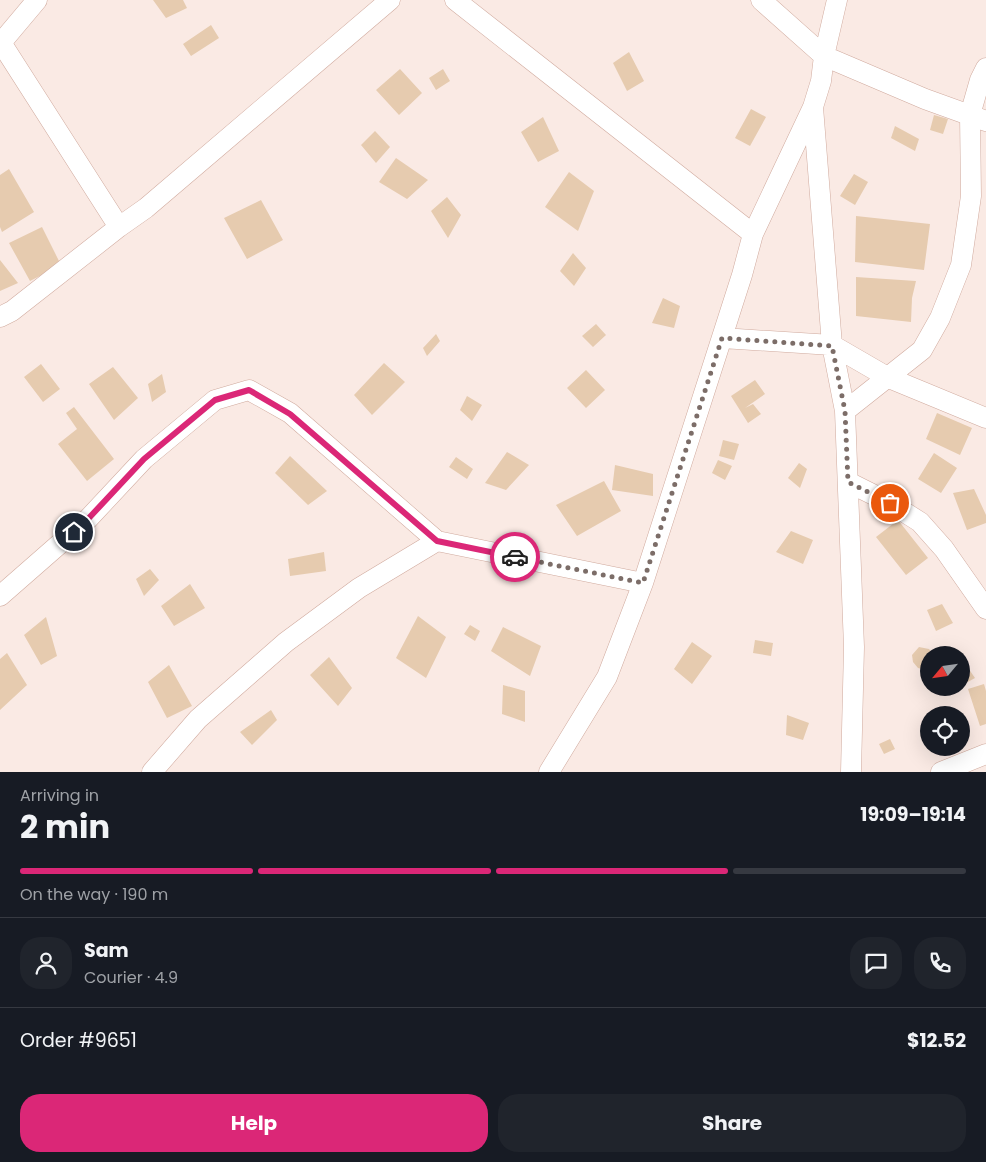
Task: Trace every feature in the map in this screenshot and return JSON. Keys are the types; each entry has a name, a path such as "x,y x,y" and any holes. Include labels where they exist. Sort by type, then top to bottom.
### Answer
{"street":[{"path":"37,0 0,43 119,227"},
{"path":"0,317 12,311 161,195 390,0"},
{"path":"455,0 753,234"},
{"path":"762,0 824,56 924,98 978,118"},
{"path":"549,772 607,677 643,583 742,275 753,234 813,107 821,81 824,56 837,0"},
{"path":"845,411 922,350 940,318 961,265 971,196 980,80 986,68"},
{"path":"813,107 832,346 845,411 854,647 851,772"},
{"path":"722,338 832,346 889,378 986,418"},
{"path":"0,596 88,519 144,459 215,400 249,390 290,414 437,541 643,583"},
{"path":"848,482 890,503 920,522 944,549 986,609"},
{"path":"152,772 198,719 286,642 359,588 437,541"},
{"path":"940,772 986,754"}],"building":[{"path":"153,0 183,0 187,8 166,18"},
{"path":"211,25 219,38 191,56 183,44"},
{"path":"629,52 644,81 627,91 613,63"},
{"path":"400,69 422,93 399,115 376,90"},
{"path":"443,69 450,81 436,90 429,78"},
{"path":"751,109 766,117 750,146 735,138"},
{"path":"934,115 948,119 943,134 930,130"},
{"path":"543,117 559,151 538,162 521,132"},
{"path":"895,126 919,139 915,151 891,138"},
{"path":"375,131 390,147 376,163 361,145"},
{"path":"396,158 428,180 407,199 379,182"},
{"path":"9,169 34,212 2,232 0,227 0,175"},
{"path":"569,172 594,191 578,231 545,207"},
{"path":"854,174 868,182 855,205 840,196"},
{"path":"447,197 461,215 448,238 431,211"},
{"path":"261,200 283,240 247,259 224,218"},
{"path":"856,216 930,224 924,270 855,262"},
{"path":"42,227 61,265 30,281 9,243"},
{"path":"573,253 586,268 574,286 560,271"},
{"path":"0,260 18,283 0,291"},
{"path":"856,277 916,281 912,298 911,322 856,316"},
{"path":"663,298 680,306 674,328 652,323"},
{"path":"596,324 606,335 593,347 582,336"},
{"path":"436,334 440,341 427,356 423,348"},
{"path":"384,363 405,382 372,415 354,395"},
{"path":"41,364 60,389 43,402 24,377"},
{"path":"113,367 138,398 114,420 89,384"},
{"path":"586,370 605,390 586,408 567,388"},
{"path":"162,374 166,392 152,402 148,384"},
{"path":"755,380 765,394 745,408 753,404 761,414 748,423 731,396"},
{"path":"467,396 482,405 472,421 460,410"},
{"path":"74,407 114,459 87,481 58,444 77,429 66,413"},
{"path":"937,413 972,428 960,455 926,439"},
{"path":"723,440 739,444 734,460 719,456"},
{"path":"507,452 529,465 506,490 485,483"},
{"path":"934,453 957,468 941,493 918,479"},
{"path":"290,456 327,491 308,505 275,473"},
{"path":"456,457 473,469 467,479 449,467"},
{"path":"718,460 732,466 725,480 712,473"},
{"path":"799,463 807,469 800,488 788,478"},
{"path":"615,465 653,474 653,496 612,490"},
{"path":"604,481 621,511 577,536 556,505"},
{"path":"974,489 986,515 986,523 967,530 953,493"},
{"path":"898,520 928,558 906,575 876,537"},
{"path":"791,531 813,540 803,564 776,552"},
{"path":"324,552 326,571 290,576 288,559"},
{"path":"150,569 159,580 144,596 136,579"},
{"path":"190,584 205,608 174,626 161,606"},
{"path":"942,604 953,623 936,631 927,610"},
{"path":"418,616 446,637 426,678 396,658"},
{"path":"46,617 57,656 41,665 24,635"},
{"path":"470,625 480,631 475,641 464,634"},
{"path":"503,627 541,646 530,676 491,651"},
{"path":"755,640 773,643 771,656 753,653"},
{"path":"692,642 712,656 692,684 674,669"},
{"path":"920,647 920,668 913,662 912,655"},
{"path":"7,653 27,685 0,710 0,659"},
{"path":"329,657 352,688 338,706 310,675"},
{"path":"169,665 192,706 167,718 148,682"},
{"path":"970,671 975,678 970,681"},
{"path":"984,684 986,691 986,724 980,726 970,695 970,688"},
{"path":"503,685 525,691 525,722 502,714"},
{"path":"271,710 277,720 252,745 240,732"},
{"path":"787,715 809,723 803,740 786,735"},
{"path":"890,739 895,749 884,754 879,744"}],"way so far":[{"path":"515,557 643,583 722,338 832,346 845,411 848,482 890,503"}],"route":[{"path":"74,532 144,459 215,400 249,390 290,414 437,541 515,557"}]}
